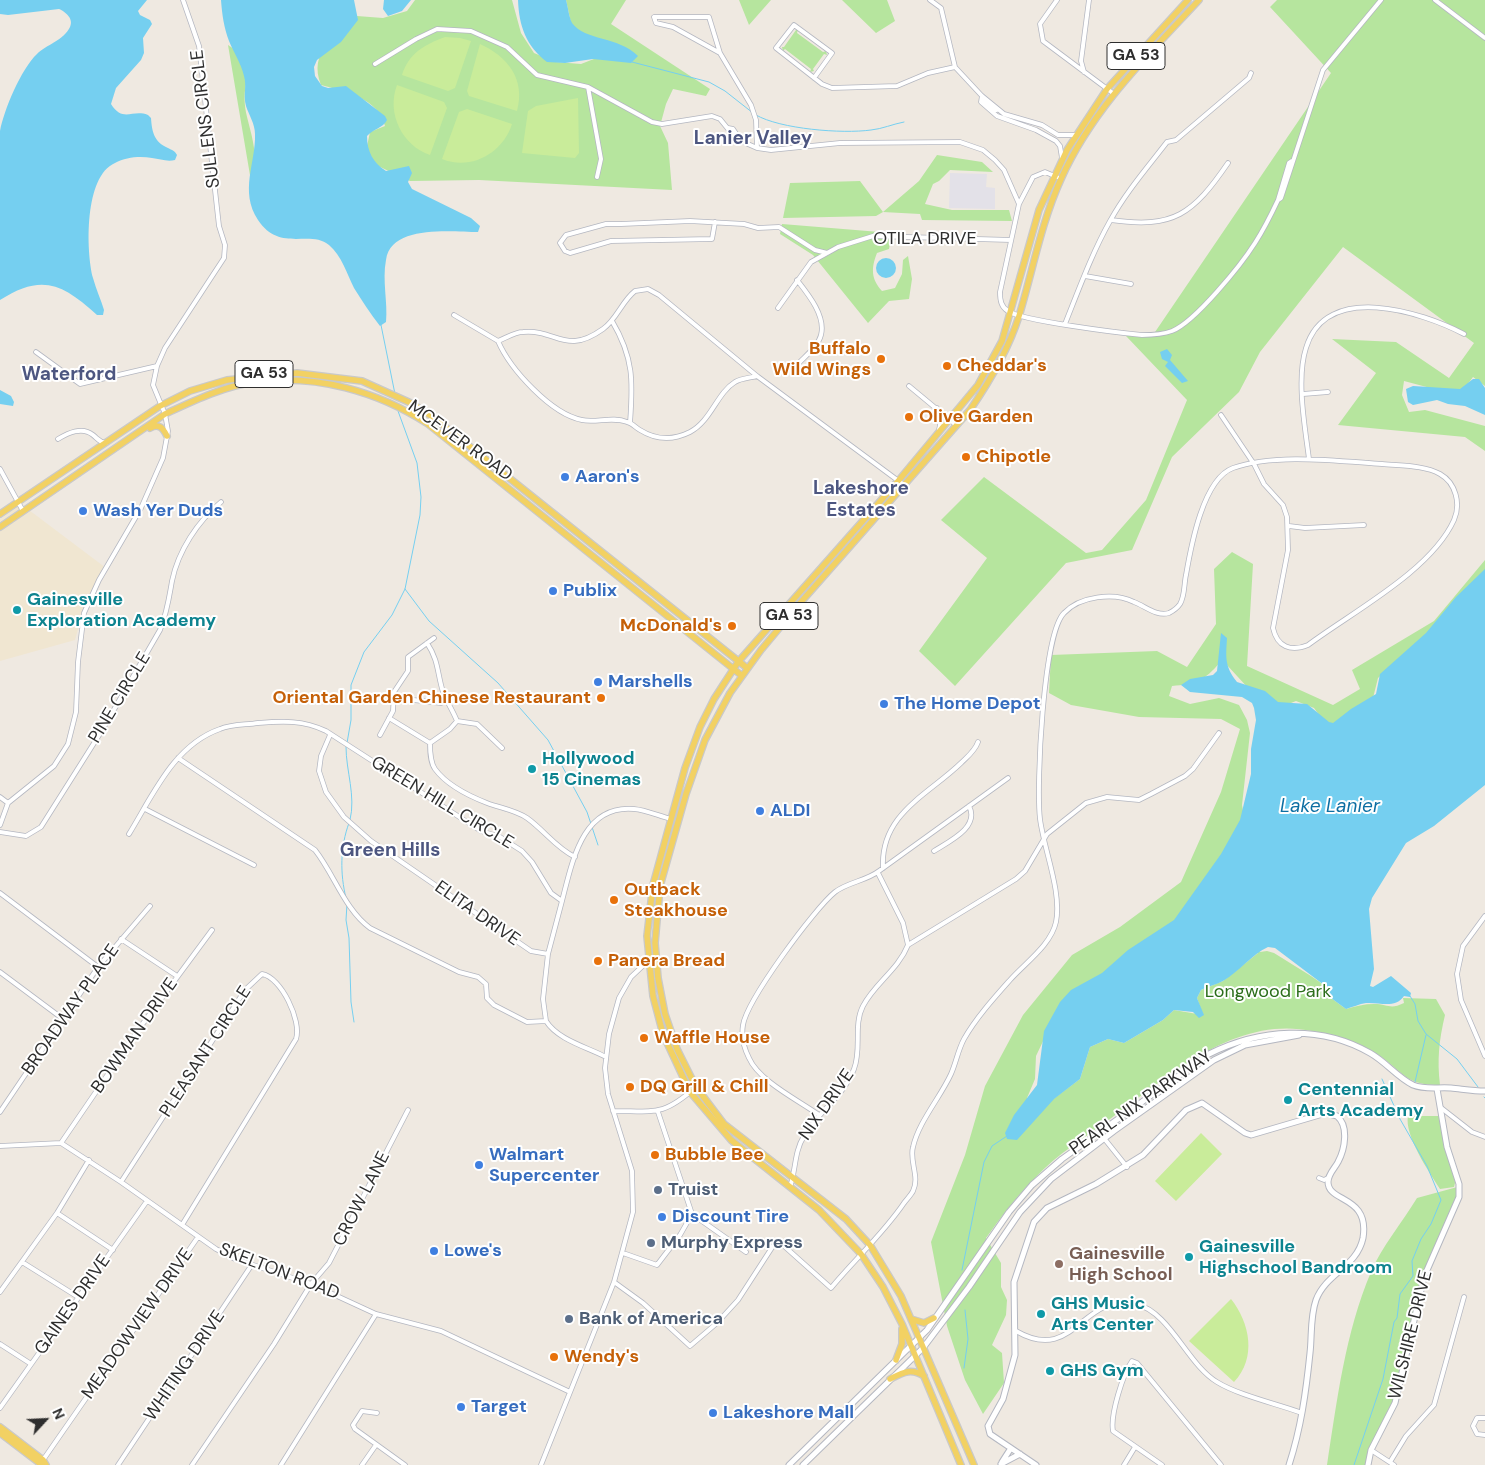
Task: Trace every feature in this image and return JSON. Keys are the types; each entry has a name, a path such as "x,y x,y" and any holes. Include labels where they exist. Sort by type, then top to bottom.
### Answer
{"main road":[{"name":"GA 53","path":"741,675 778,629 970,410 998,367 1019,315 1045,219 1059,177 1062,160 1075,135 1107,89 1188,0"},
{"name":"GA 53","path":"738,662 899,480 978,385 1002,341 1012,313 1039,210 1088,130 1114,94 1199,0"},
{"name":"MCEVER ROAD","path":"0,514 160,406 203,386 253,375 297,373 362,381 413,404 434,418 747,668"},
{"name":"MCEVER ROAD","path":"0,527 166,414 230,388 254,382 301,381 349,387 395,405 428,424 741,675"},
{"path":"120,444 126,443 155,425 161,427 168,436"},
{"path":"844,541 851,546"},
{"path":"609,568 647,594 655,595"},
{"path":"738,662 700,727 685,768 653,885 648,922 648,960 653,996 663,1034 690,1092 731,1140 820,1210 861,1254 883,1287 902,1324 962,1465"},
{"path":"741,675 718,713 705,740 686,794 660,886 656,917 656,959 661,998 670,1030 676,1049 696,1087 724,1124 846,1219 870,1245 894,1282 974,1465"},
{"path":"911,1319 924,1323 934,1318"},
{"path":"896,1360 902,1344 902,1324"},
{"path":"890,1379 907,1370 915,1371 925,1377"},
{"path":"0,1427 44,1463"},
{"path":"0,1433 44,1463"}],"street":[{"name":"SULLENS CIRCLE","path":"166,414 160,406 152,385 157,366 165,348 221,265 225,252 199,46 183,0"},
{"path":"930,0 941,8 955,67 982,96 981,102 1006,114 1042,125 1063,136 1075,135"},
{"path":"1057,0 1040,24 1041,37 1049,47 1114,94"},
{"path":"1084,73 1081,61 1089,0"},
{"path":"1059,177 1045,172 1033,177 1019,204 1000,297 1004,308 1019,315 1065,324 1144,335 1171,332 1180,327 1203,306 1246,256 1262,231 1278,200 1289,163 1292,161 1323,70 1381,0"},
{"path":"1435,0 1485,38"},
{"path":"720,53 674,27 656,23 654,17 709,17 720,53 752,105 756,120 756,148"},
{"path":"814,78 832,53 794,25 776,48 814,78 832,88 882,88 897,86 925,74 955,67"},
{"path":"375,64 426,33 437,29 471,31 500,43 537,75 588,86 652,122 670,124 712,116 720,119 737,140 756,148 779,149 840,143 960,142 978,148 995,160 1008,177 1019,204"},
{"path":"1065,324 1111,220 1137,179 1167,142 1176,140 1249,78 1251,73"},
{"path":"588,86 601,159 597,177"},
{"path":"990,107 1004,120 1036,130 1047,136 1060,146 1062,160"},
{"path":"1004,120 1006,114"},
{"path":"1047,136 1050,130"},
{"path":"1111,220 1150,224 1176,217 1200,199 1228,163"},
{"path":"715,222 712,239 611,241 570,253 564,251 560,243 566,235 612,222 715,222 744,224 758,228 779,226 815,250 827,253"},
{"name":"OTILA DRIVE","path":"778,308 811,262 838,247 873,236 1011,240"},
{"path":"1085,276 1131,284"},
{"path":"797,280 820,316 822,335 797,365"},
{"path":"498,342 522,332 540,332 556,339 577,341 597,333 612,321 631,294 639,289 648,289 659,295 757,376 904,485"},
{"path":"1309,459 1303,394 1303,366 1306,347 1320,325 1340,312 1370,307 1402,310 1447,325 1464,334"},
{"path":"454,315 498,342 508,362 519,375 567,414 584,420 617,420 630,423 654,437 663,439 681,436 697,427 708,417 732,384 742,379 757,376"},
{"path":"612,321 624,345 631,366 633,389 630,423"},
{"path":"36,352 80,384 157,366"},
{"path":"909,386 956,425"},
{"path":"1303,394 1328,392"},
{"path":"937,408 940,420 938,434"},
{"path":"0,825 8,803 54,766 68,744 76,712 78,662 84,613 99,580 154,482 163,458 168,436 166,414"},
{"path":"614,1282 643,1303 690,1346 717,1323 738,1300 773,1246 781,1244 831,1288 894,1218 913,1191 915,1178 912,1147 951,1074 963,1041 975,1023 1043,946 1054,930 1057,916 1056,900 1038,800 1038,771 1051,645 1060,618 1066,611 1077,605 1112,596 1133,601 1159,614 1169,613 1178,607 1199,522 1211,488 1226,472 1233,468 1254,464 1309,459 1414,467 1441,474 1449,481 1456,496 1458,507 1455,519 1438,544 1407,575 1308,645 1299,649 1285,647 1275,637 1273,628 1288,550 1289,526 1283,505 1264,484 1254,464 1221,415"},
{"path":"58,439 75,431 84,430 92,434 99,442 106,443"},
{"path":"0,469 24,511"},
{"name":"PINE CIRCLE","path":"0,832 26,836 41,827 101,732 160,630 168,612 176,566 186,544 207,515 221,502"},
{"path":"1289,526 1305,528 1364,525"},
{"path":"380,735 393,711 394,692 408,671 408,657 434,638"},
{"path":"427,643 436,659 447,700 457,721"},
{"path":"395,698 441,703 447,700"},
{"path":"389,718 430,743"},
{"name":"GREEN HILL CIRCLE","path":"129,834 178,758 210,733 234,726 298,721 314,726 330,735 481,831 500,838 516,847 532,862 551,893 562,901"},
{"path":"430,743 450,729 457,721"},
{"path":"457,721 476,724 502,748"},
{"path":"878,873 903,923 908,945 1016,879 1024,871 1044,839 1086,802 1108,797 1139,800 1185,776 1198,763 1219,733"},
{"name":"ELITA DRIVE","path":"330,735 319,763 321,781 326,792 352,825 371,842 531,951 548,954"},
{"path":"883,868 883,857 892,829 899,816 950,775 972,754 978,742"},
{"path":"430,743 430,754 434,768 444,777 464,792 524,817 546,832 564,852 575,857"},
{"path":"178,758 315,850 328,866 357,916 370,928 459,972 478,977 486,984 488,998 494,1005 527,1022 546,1021"},
{"path":"819,1115 756,1071 744,1044 744,1019 756,994 828,900 841,888 878,873 1008,778"},
{"path":"0,797 8,803"},
{"path":"934,851 959,834 972,822 973,816 969,806"},
{"path":"606,1057 559,1035 550,1028 546,1021 543,999 548,954 562,901 575,857 585,833 596,820 606,814 624,808 636,809 671,819"},
{"path":"145,809 254,865"},
{"path":"0,892 98,966"},
{"path":"121,939 150,906"},
{"path":"1485,916 1463,946 1456,974 1461,1000 1485,1056"},
{"name":"BOWMAN DRIVE","path":"61,1143 177,976 212,930"},
{"name":"BROADWAY PLACE","path":"0,1112 98,966 121,939 177,976"},
{"name":"NIX DRIVE","path":"790,1187 800,1143 819,1115 845,1085 854,1070 857,1061 859,1019 863,1005 895,968 908,945"},
{"path":"541,1465 614,1282 633,1212 634,1185 629,1154 613,1111 605,1077 606,1057 619,998 631,977 648,960 656,959"},
{"path":"0,972 63,1019"},
{"name":"PLEASANT CIRCLE","path":"122,1182 245,990 262,974 273,978 297,1020 298,1033 296,1039 182,1225"},
{"name":"PEARL NIX PARKWAY","path":"789,1465 919,1339 1022,1197 1062,1159 1199,1060 1220,1048 1265,1034 1309,1034"},
{"path":"1309,1034 1354,1045 1380,1060 1414,1085 1437,1089 1485,1091"},
{"name":"PEARL NIX PARKWAY","path":"803,1465 924,1348 1020,1212 1051,1179 1105,1137 1195,1072 1224,1054 1245,1045 1309,1034"},
{"path":"613,1111 658,1112 696,1087"},
{"name":"WILSHIRE DRIVE","path":"1368,1465 1371,1450 1395,1404 1424,1277 1459,1197 1459,1184 1447,1147 1437,1089"},
{"path":"1036,1465 990,1434 988,1426 1009,1384 1015,1355 1014,1282 1034,1222 1048,1208 1126,1167 1143,1155 1186,1110 1197,1104 1206,1105 1245,1133 1258,1134 1323,1114 1329,1113 1339,1117 1343,1125 1344,1146 1338,1162 1328,1178 1320,1180 1319,1178"},
{"path":"1440,1107 1472,1132 1485,1137"},
{"name":"CROW LANE","path":"192,1465 274,1344 311,1284 329,1263 408,1110"},
{"path":"658,1112 692,1214 746,1252"},
{"path":"1099,1132 1105,1137 1126,1167"},
{"path":"0,1146 61,1143"},
{"name":"SKELTON ROAD","path":"61,1143 122,1182 216,1250 251,1266 311,1284 376,1314 441,1331 570,1392"},
{"path":"0,1292 58,1213 89,1160"},
{"path":"1289,1465 1303,1413 1311,1330 1316,1300 1329,1280 1353,1261 1363,1236 1363,1222 1359,1210 1331,1191 1328,1178"},
{"name":"GAINES DRIVE","path":"0,1408 147,1201"},
{"path":"58,1213 113,1250"},
{"path":"622,1253 656,1265 680,1235 692,1214"},
{"name":"MEADOWVIEW DRIVE","path":"44,1463 198,1237"},
{"path":"22,1262 78,1298"},
{"name":"WHITING DRIVE","path":"118,1465 251,1266"},
{"path":"1390,1462 1406,1436 1434,1404 1464,1297"},
{"path":"1016,1331 1037,1340 1055,1340 1102,1308 1126,1303 1141,1306 1158,1317 1202,1371 1217,1382 1303,1413"},
{"path":"281,1465 376,1314"},
{"path":"0,1344 32,1364"},
{"path":"1162,1465 1116,1434 1112,1426 1125,1374 1134,1360 1221,1465"},
{"path":"377,1413 362,1411 353,1425 355,1430 405,1465"},
{"path":"1485,1418 1477,1418 1473,1426 1477,1434 1485,1436"},
{"path":"362,1465 376,1444"},
{"path":"1124,1465 1135,1447"},
{"path":"1000,1464 1010,1448"},
{"path":"1371,1450 1394,1465"},
{"path":"1000,1464 1020,1454"}],"shaded area":[{"path":"950,173 987,174 986,187 995,188 995,209 949,208"},
{"path":"21,504 106,568 85,604 75,640 0,661 0,519"}],"green space":[{"path":"415,0 512,0 521,33 534,53 556,62 581,64 599,57 571,23 566,0 626,0 611,24 710,89 706,96 673,89 666,104 660,126 668,143 672,190 479,180 410,181 378,166 366,151 370,132 385,126 381,116 376,109 360,98 341,90 321,85 318,63 326,46 357,16 383,18 407,11"},
{"path":"739,0 771,0 749,25"},
{"path":"842,0 887,0 895,21 876,33"},
{"path":"1277,0 1485,0 1485,386 1473,377 1464,389 1438,390 1404,381 1402,395 1409,412 1425,410 1485,426 1485,451 1465,437 1338,425 1376,373 1332,339 1396,342 1449,378 1474,343 1343,247 1260,352 1239,392 1172,457 1132,550 1066,563 955,686 919,651 987,558 941,520 984,477 1086,553 1102,550 1146,500 1187,400 1126,336 1153,335 1331,73 1270,7"},
{"path":"796,30 798,30 797,33 823,52 826,51 827,55 824,54 813,69 814,71 810,72 811,69 785,49 783,51 782,47 784,47"},
{"path":"445,37 471,41 455,88 448,91 402,75 413,55 430,43"},
{"path":"480,44 498,55 512,70 519,89 517,111 469,96 467,91"},
{"path":"228,45 240,53 250,68 246,82 245,104 256,160 253,193"},
{"path":"397,85 444,102 447,108 430,155 420,151 405,137 399,128 395,118 394,107"},
{"path":"578,98 579,153 575,158 522,153 528,111 536,106"},
{"path":"467,109 512,124 508,134 494,151 475,161 464,163 442,159 459,112"},
{"path":"937,155 982,162 993,172 950,170 933,184 925,204 952,210 1009,210 1012,221 922,220 920,214 883,212 919,181"},
{"path":"860,181 883,212 876,216 783,218 790,183"},
{"path":"782,224 892,233 889,249 877,253 873,268 874,278 882,291 895,288 902,274 903,260 908,256 912,279 909,299 889,301 868,323 813,255 780,234"},
{"name":"Longwood Park","path":"1232,552 1253,564 1247,666 1333,705 1360,689 1352,670 1434,621 1485,560 1485,582 1378,678 1373,698 1329,729 1314,708 1296,701 1276,709 1249,689 1226,664 1220,662 1204,677 1193,683 1172,686 1169,696 1190,704 1219,698 1239,705 1247,720 1250,733 1242,805 1246,827 1196,901 1160,936 1055,1016 1036,1056 1035,1079 1027,1098 1029,1117 1080,1079 1090,1047 1108,1039 1124,1043 1163,1020 1174,1010 1203,1015 1197,998 1201,990 1223,981 1258,953 1254,942 1260,952 1274,953 1324,985 1331,998 1346,1009 1370,1004 1395,1006 1404,1003 1403,998 1436,999 1445,1015 1439,1050 1440,1085 1409,1079 1382,1057 1350,1041 1312,1031 1283,1028 1256,1032 1229,1041 1204,1053 1155,1085 1062,1153 1044,1169 1003,1214 986,1238 1001,1263 1001,1287 1007,1300 1006,1315 992,1345 1002,1353 1004,1383 983,1414 965,1380 947,1326 931,1242 965,1155 985,1086 1023,1015 1072,955 1120,927 1181,882 1221,792 1240,729 1221,719 1139,717 1071,705 1049,693 1051,655 1157,651 1187,667 1216,624 1214,569"},
{"path":"1408,1116 1439,1116 1446,1152 1456,1179 1454,1187 1440,1189 1435,1182 1413,1143"},
{"path":"1201,1133 1222,1154 1176,1201 1155,1181"},
{"path":"1461,1186 1430,1261 1396,1408 1372,1448 1369,1465 1327,1465 1338,1392 1348,1343 1362,1295 1375,1263 1417,1198"},
{"path":"1231,1299 1243,1319 1248,1340 1246,1362 1234,1382 1189,1341"}],"water":[{"path":"0,0 147,0 138,11 140,15 150,20 152,24 143,38 144,53 141,60 116,88 111,104 120,113 148,115 151,118 153,132 157,140 177,155 175,160 172,161 143,157 124,159 105,171 97,183 90,215 89,250 93,278 104,310 103,315 97,315 73,296 52,286 28,287 0,300 0,131 2,122 9,101 25,69 37,54 67,32 71,21 69,16 59,9 8,15 0,14"},
{"path":"221,0 354,0 358,20 341,42 317,60 314,67 315,76 322,86 328,88 346,86 385,116 387,120 385,123 367,136 368,147 378,164 386,171 409,166 412,173 408,182 412,189 471,218 480,226 478,232 439,231 410,235 399,240 390,248 385,268 386,322 380,326 354,288 344,265 334,249 321,241 313,239 276,236 258,220 252,209 249,188 255,145 255,130 245,102 244,76 227,36 223,21"},
{"path":"384,0 411,0 402,11 388,16 383,9"},
{"path":"518,0 566,0 571,21 578,29 621,45 638,56 631,63 593,59 565,63 547,62 534,49 525,35 520,18"},
{"path":"886,258 893,261 896,268 893,275 886,278 879,275 876,268 879,261"},
{"path":"1167,349 1172,355 1170,360 1188,381 1182,383 1165,366 1168,362 1162,359 1160,352"},
{"path":"1473,379 1479,379 1485,388 1485,415 1465,406 1448,404 1437,400 1413,405 1408,402 1406,389 1413,386 1460,389"},
{"path":"0,390 11,396 14,402 13,406 0,404"},
{"name":"Lake Lanier","path":"1485,569 1485,785 1434,826 1406,843 1372,898 1369,909 1374,969 1370,986 1373,987 1391,976 1411,993 1410,997 1404,996 1392,1004 1366,1003 1346,1009 1331,998 1324,985 1275,948 1268,947 1256,954 1223,981 1201,990 1197,998 1204,1015 1199,1018 1193,1012 1174,1010 1163,1020 1124,1043 1108,1039 1090,1047 1080,1079 1054,1099 1017,1140 1007,1139 1005,1133 1014,1115 1037,1085 1044,1031 1060,1002 1071,990 1102,973 1128,950 1174,920 1221,854 1240,820 1251,774 1251,749 1256,720 1252,703 1242,697 1190,692 1181,685 1190,679 1213,675 1217,671 1221,633 1227,638 1226,656 1228,666 1237,682 1265,691 1278,702 1307,704 1329,722 1333,723 1351,709 1376,694 1380,674 1426,633 1456,597"}],"waterway":[{"path":"632,62 709,82 725,91 753,113"},
{"path":"756,115 780,124 828,131 871,130 904,122"},
{"path":"381,325 395,394"},
{"path":"347,743 351,720 351,685 364,652 392,615 405,589 420,515 421,497 417,463 398,411"},
{"path":"405,589 429,621 498,683 548,740 587,812 598,845"},
{"path":"346,747 352,802 350,820"},
{"path":"346,898 342,861 344,841 349,823"},
{"path":"347,904 346,920 349,938 351,1002 354,1022"},
{"path":"1410,996 1415,1004 1418,1021 1426,1034 1457,1059 1478,1087"},
{"path":"1415,1082 1426,1035"},
{"path":"1354,1465 1383,1379 1394,1322 1397,1318 1400,1294 1413,1276 1412,1261 1441,1200 1427,1166 1400,1119 1382,1079"},
{"path":"962,1270 984,1162 992,1146 1007,1136"},
{"path":"964,1368 968,1339 965,1310"}],"place":[{"name":"Buffalo Wild Wings","path":"881,359"},
{"name":"Cheddar's","path":"947,366"},
{"name":"Olive Garden","path":"909,417"},
{"name":"Chipotle","path":"966,457"},
{"name":"Aaron's","path":"565,477"},
{"name":"Wash Yer Duds","path":"83,511"},
{"name":"Publix","path":"553,591"},
{"name":"Gainesville Exploration Academy","path":"17,610"},
{"name":"McDonald's","path":"732,626"},
{"name":"Marshells","path":"598,682"},
{"name":"Oriental Garden Chinese Restaurant","path":"601,698"},
{"name":"The Home Depot","path":"884,704"},
{"name":"Hollywood 15 Cinemas","path":"532,769"},
{"name":"ALDI","path":"760,811"},
{"name":"Outback Steakhouse","path":"614,900"},
{"name":"Panera Bread","path":"598,961"},
{"name":"Waffle House","path":"644,1038"},
{"name":"DQ Grill & Chill","path":"630,1087"},
{"name":"Centennial Arts Academy","path":"1288,1100"},
{"name":"Bubble Bee","path":"655,1155"},
{"name":"Walmart Supercenter","path":"479,1165"},
{"name":"Truist","path":"658,1190"},
{"name":"Discount Tire","path":"662,1217"},
{"name":"Murphy Express","path":"651,1243"},
{"name":"Lowe's","path":"434,1251"},
{"name":"Gainesville Highschool Bandroom","path":"1189,1257"},
{"name":"Gainesville High School","path":"1059,1264"},
{"name":"GHS Music Arts Center","path":"1041,1314"},
{"name":"Bank of America","path":"569,1319"},
{"name":"Wendy's","path":"554,1357"},
{"name":"GHS Gym","path":"1050,1371"},
{"name":"Target","path":"461,1407"},
{"name":"Lakeshore Mall","path":"713,1413"}],"district":[{"name":"Lanier Valley","path":"753,139"},
{"name":"Waterford","path":"69,375"},
{"name":"Lakeshore Estates","path":"861,500"},
{"name":"Green Hills","path":"390,851"}]}
